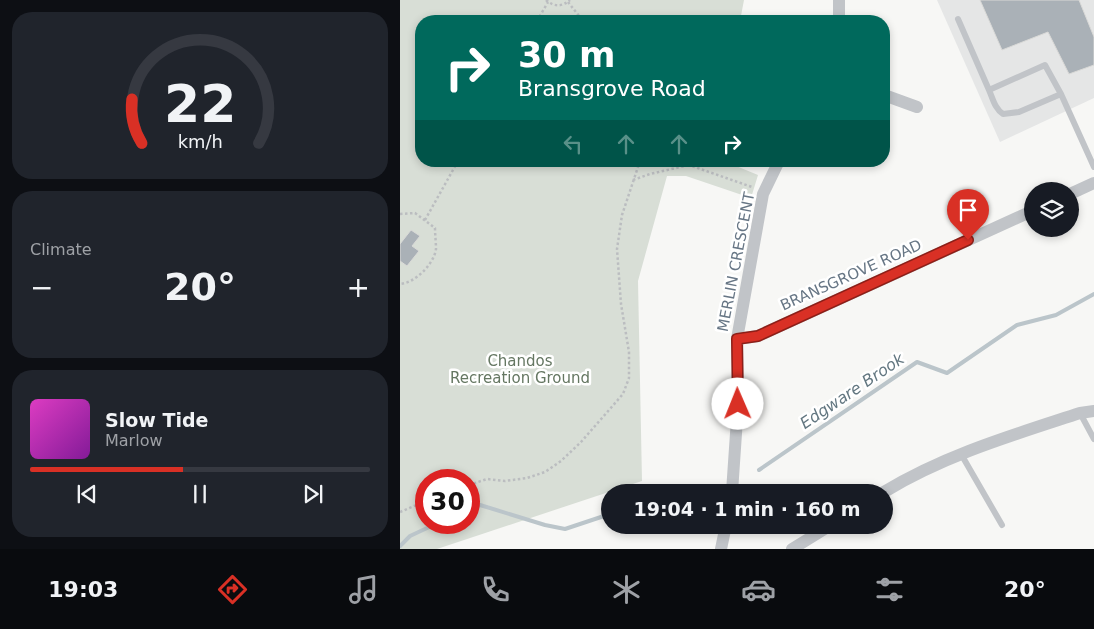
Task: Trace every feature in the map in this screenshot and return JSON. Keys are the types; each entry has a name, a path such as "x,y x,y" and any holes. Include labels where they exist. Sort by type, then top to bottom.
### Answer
{"street":[{"path":"839,0 839,15"},
{"path":"890,96 917,107"},
{"name":"MERLIN CRESCENT","path":"733,484 738,404 737,339 763,194 777,167"},
{"path":"1079,190 1094,183"},
{"name":"BRANSGROVE ROAD","path":"737,339 758,336 1024,215"},
{"path":"893,487 976,447 1080,413 1094,411"},
{"path":"720,549 724,534"},
{"path":"795,548 817,534"}],"lane":[{"path":"958,19 995,106 1003,114 1019,112 1061,94"},
{"path":"989,90 1045,65 1061,94 1094,167"},
{"path":"1080,413 1094,438"},
{"path":"961,454 1002,525"}],"path":[{"path":"540,15 547,1 558,5 569,1 579,15"},
{"path":"425,220 455,167"},
{"path":"480,482 527,478 545,472 561,461 581,442 623,394 629,378 629,352 621,304 617,249 622,215 638,167"},
{"path":"633,180 681,167"},
{"path":"696,167 754,188 763,194"},
{"path":"400,214 415,213 435,228 436,250 417,278 400,284"},
{"path":"400,512 415,506"}],"shaded area":[{"path":"937,0 1094,0 1094,98 1000,142"}],"green space":[{"name":"Chandos Recreation Ground","path":"400,0 744,0 741,15 415,15 415,167 739,167 758,175 751,198 686,176 667,176 638,281 642,481 633,484 601,484 601,495 437,549 400,549"}],"building":[{"path":"980,0 1079,0 1094,37 1094,65 1069,74 1048,32 1002,50"},
{"path":"411,230 420,236 412,246 419,251 407,266 400,261 400,244"}],"waterway":[{"name":"Edgware Brook","path":"759,470 917,362 947,373 1017,325 1056,315 1094,294"},
{"name":"Edgware Brook","path":"480,505 545,525 565,529 601,517"},
{"name":"Edgware Brook","path":"400,546 415,534"}],"route":[{"path":"738,404 737,339 758,336 968,240"}]}
